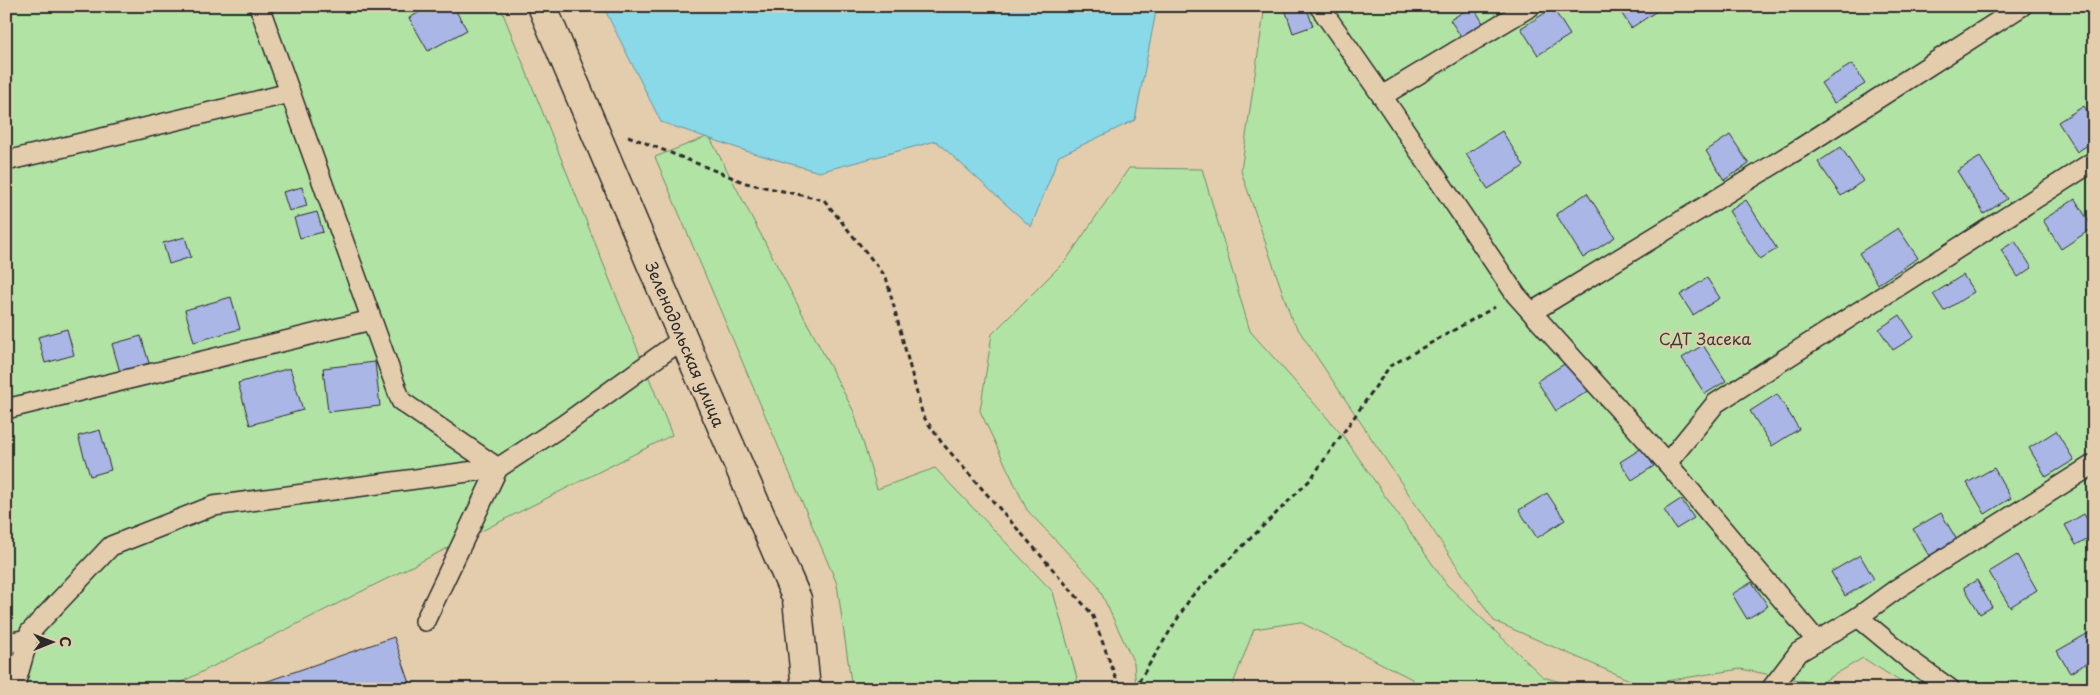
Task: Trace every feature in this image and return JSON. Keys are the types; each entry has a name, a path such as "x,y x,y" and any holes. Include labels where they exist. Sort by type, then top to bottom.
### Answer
{"street":[{"name":"Зеленодольская улица","path":"542,6 797,599 806,689"}],"lane":[{"path":"259,6 401,401 498,468"},
{"path":"1320,6 1516,295 1667,463 1817,641"},
{"path":"1382,96 1531,6"},
{"path":"1532,312 1802,147 2022,6"},
{"path":"6,161 290,93"},
{"path":"1667,463 1716,403 2094,162"},
{"path":"6,409 372,320"},
{"path":"14,689 30,632 111,546 213,506 498,468 566,424 684,338"},
{"path":"1771,689 1799,652 1858,617 1898,588 2094,464"},
{"path":"425,621 498,468"},
{"path":"1858,617 1911,661 1950,689"},
{"path":"6,643 28,639"}],"path":[{"path":"624,134 746,183 824,200 886,277 923,416 942,443 1092,614 1120,689"},
{"path":"1134,689 1191,597 1310,480 1390,366 1516,295"}],"green space":[{"path":"6,6 500,6 672,435 168,689 6,689"},
{"name":"СДТ Засека","path":"1265,6 2094,6 2094,689 1912,689 1863,658 1819,684 1740,669 1641,685 1494,621 1292,320 1241,171"},
{"path":"709,136 854,412 877,489 935,468 1053,592 1080,689 852,689 837,584 655,157"},
{"path":"1129,168 1202,169 1250,331 1344,437 1447,585 1543,677 1585,689 1412,689 1412,679 1300,622 1254,629 1231,689 1136,689 1134,663 1097,584 1027,510 980,411 992,334 1067,259"}],"water":[{"path":"603,6 1157,6 1135,120 1059,156 1031,227 936,141 819,172 746,151 661,122"}],"building":[{"path":"431,6 453,6 467,30 428,51 409,18"},
{"path":"1284,6 1306,6 1313,26 1293,33"},
{"path":"1473,6 1486,28 1464,41 1450,20"},
{"path":"1617,6 1659,6 1660,9 1631,28"},
{"path":"1553,8 1570,35 1538,55 1521,28"},
{"path":"1852,64 1865,84 1834,103 1821,83"},
{"path":"2084,106 2094,121 2094,141 2077,152 2058,122"},
{"path":"1502,131 1524,166 1488,189 1466,154"},
{"path":"1730,135 1749,164 1724,180 1706,151"},
{"path":"1841,147 1863,181 1841,196 1818,162"},
{"path":"1980,157 2007,199 1984,214 1957,171"},
{"path":"302,187 307,206 289,211 283,192"},
{"path":"1587,193 1615,237 1583,258 1556,214"},
{"path":"2075,199 2093,228 2061,249 2043,220"},
{"path":"1746,200 1777,249 1760,259 1729,211"},
{"path":"317,212 323,232 300,238 294,218"},
{"path":"1898,228 1918,258 1878,284 1859,253"},
{"path":"185,237 191,257 169,264 163,243"},
{"path":"2015,241 2032,268 2018,277 2001,250"},
{"path":"1963,275 1974,292 1944,311 1933,294"},
{"path":"1707,278 1720,298 1693,315 1680,295"},
{"path":"231,297 240,329 194,342 185,310"},
{"path":"1900,315 1914,337 1893,350 1879,329"},
{"path":"67,329 74,355 45,363 38,337"},
{"path":"141,336 149,363 120,372 112,344"},
{"path":"1703,345 1726,381 1705,394 1682,358"},
{"path":"1571,360 1590,390 1556,411 1537,381"},
{"path":"375,362 380,406 328,412 323,368"},
{"path":"290,368 303,410 250,425 238,383"},
{"path":"1777,394 1799,429 1772,446 1750,411"},
{"path":"2094,409 2094,424 2087,413"},
{"path":"100,430 111,470 90,476 78,436"},
{"path":"2056,431 2074,460 2046,477 2029,448"},
{"path":"1642,448 1654,466 1632,480 1620,462"},
{"path":"1994,468 2011,498 1985,514 1967,483"},
{"path":"2094,488 2094,500 2089,491"},
{"path":"1547,493 1565,520 1537,538 1519,510"},
{"path":"1681,499 1694,518 1676,529 1664,510"},
{"path":"1941,513 1957,540 1929,556 1913,529"},
{"path":"2084,514 2094,531 2094,535 2076,545 2065,525"},
{"path":"1860,555 1874,579 1845,596 1831,572"},
{"path":"2017,555 2037,590 2010,607 1989,572"},
{"path":"1977,580 1992,607 1980,614 1964,587"},
{"path":"1752,582 1768,606 1747,619 1732,594"},
{"path":"2092,631 2094,634 2094,659 2070,673 2057,651"},
{"path":"394,637 412,689 245,689"}]}
